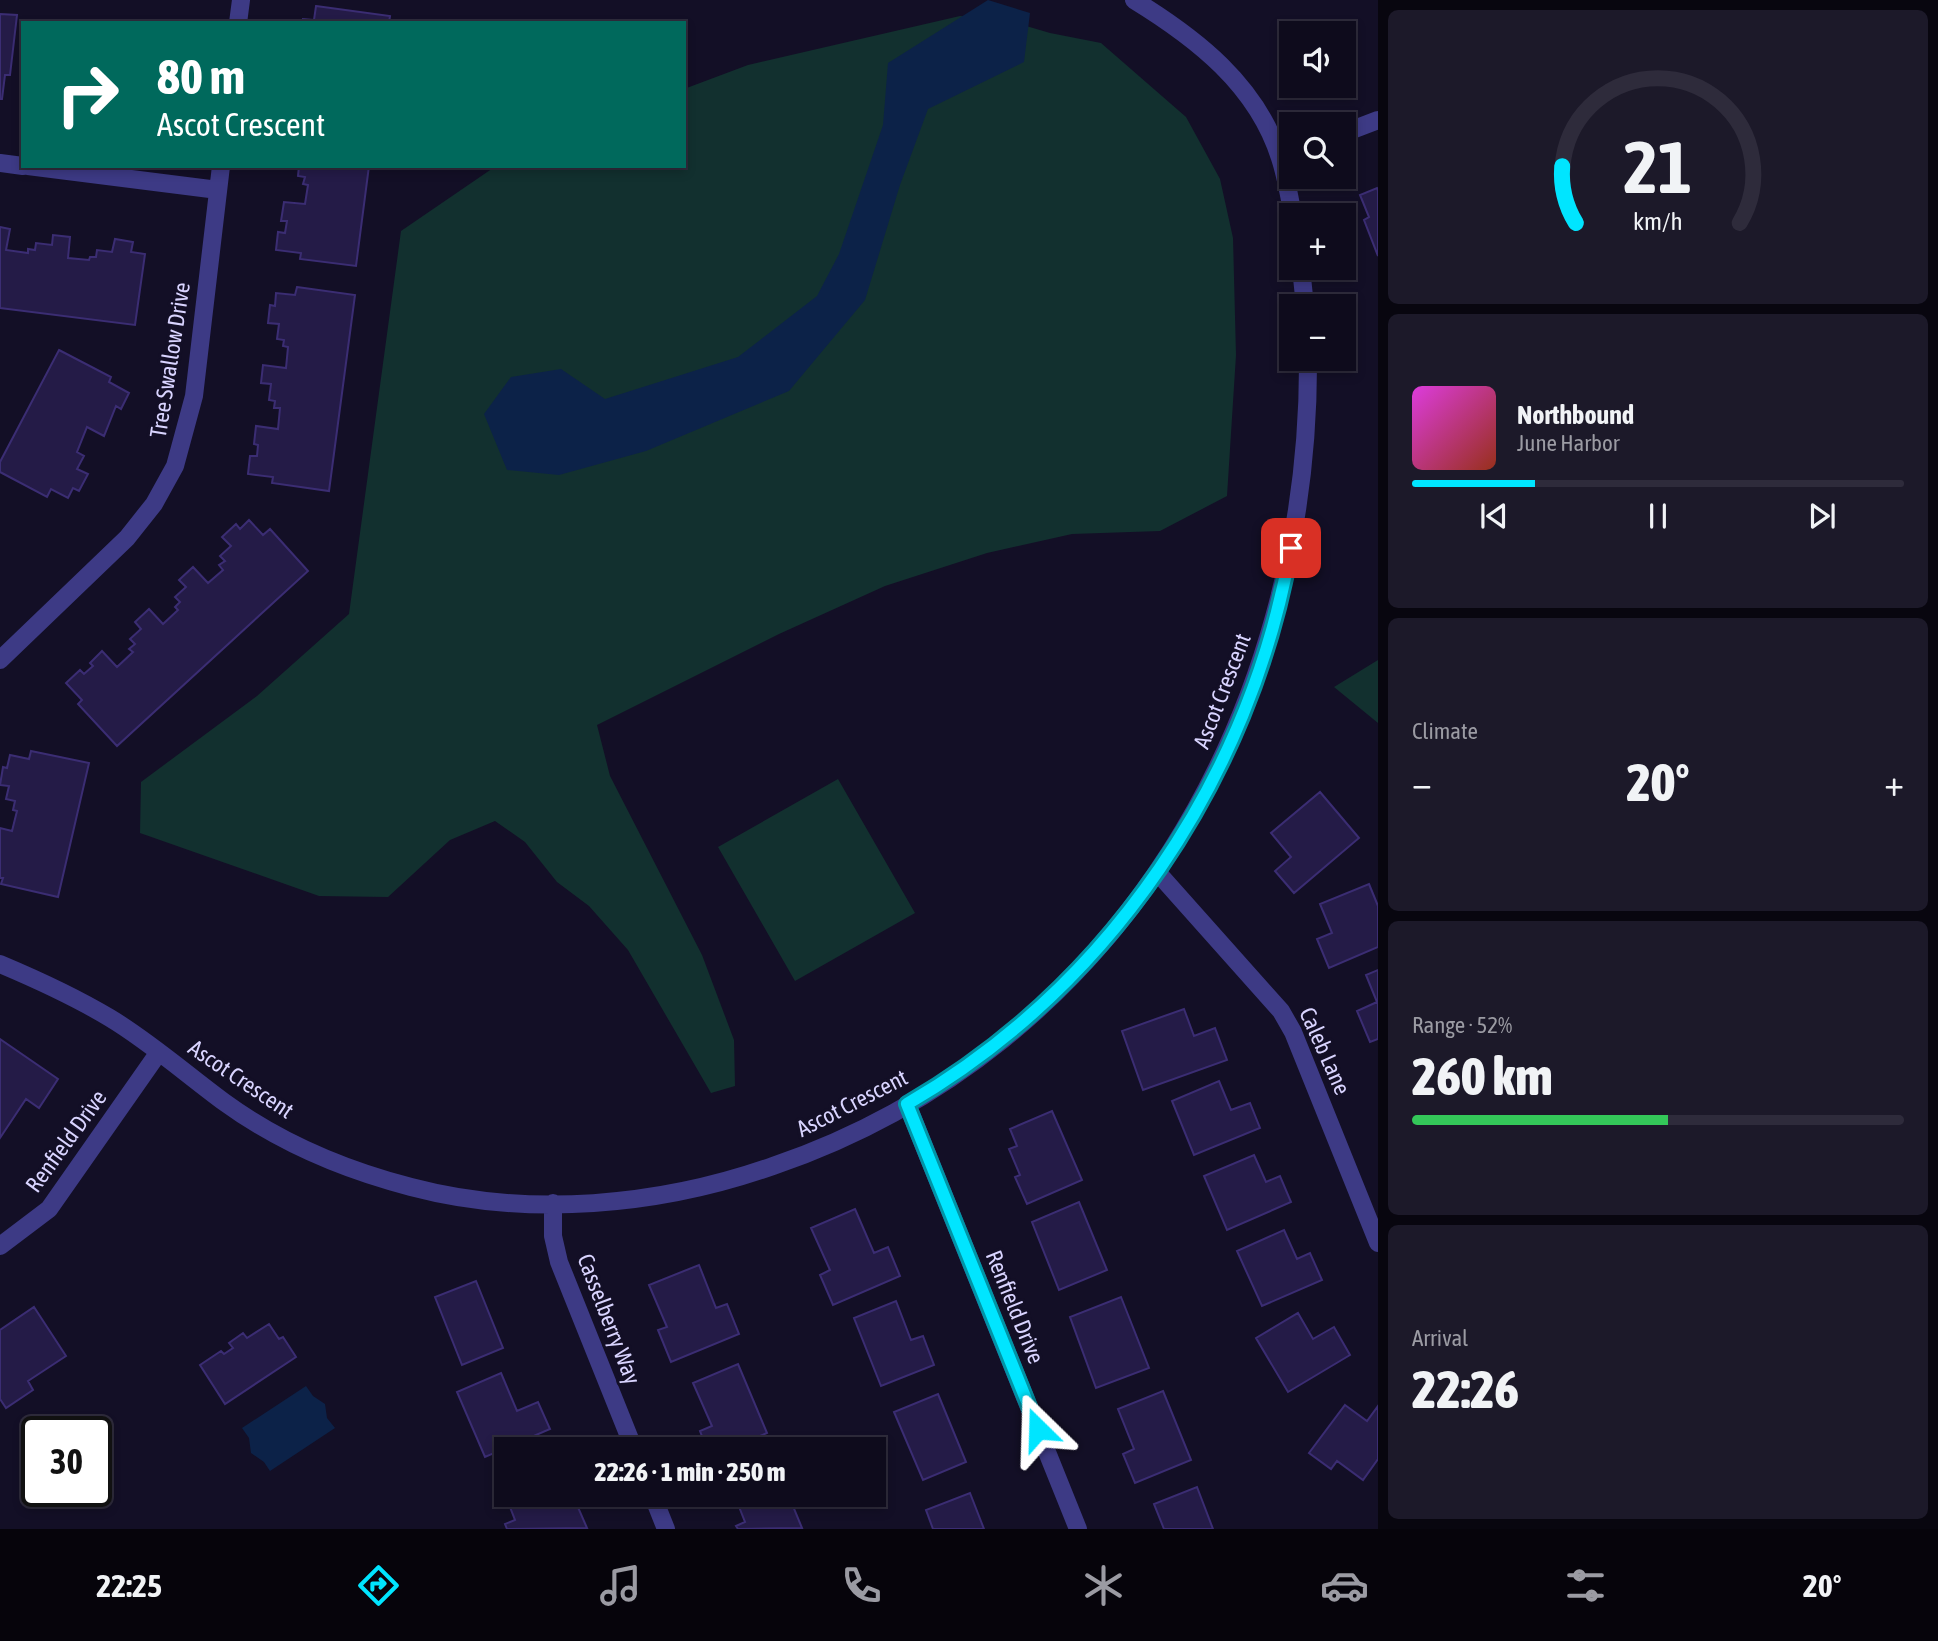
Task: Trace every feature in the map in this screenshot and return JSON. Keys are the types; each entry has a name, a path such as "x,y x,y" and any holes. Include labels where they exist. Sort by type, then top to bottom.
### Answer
{"street":[{"path":"239,21 241,0"},
{"path":"1134,0 1190,37 1218,61 1251,102 1279,144"},
{"path":"1356,128 1378,120"},
{"path":"0,163 21,166"},
{"path":"44,168 218,190"},
{"name":"Tree Swallow Drive","path":"0,660 127,538 146,516 169,479 180,452 191,410 221,168"},
{"name":"Ascot Crescent","path":"0,964 77,999 159,1052 259,1125 331,1160 414,1188 507,1202 553,1203 640,1198 741,1177 834,1143 907,1104 990,1050 1046,1004 1084,965 1158,873 1227,750 1275,618 1301,483 1308,371"},
{"name":"Caleb Lane","path":"1158,873 1281,1011 1378,1243"},
{"name":"Renfield Drive","path":"0,1246 49,1209 159,1052"},
{"name":"Renfield Drive","path":"907,1104 1078,1529"},
{"name":"Casselberry Way","path":"553,1203 558,1258 629,1437"},
{"path":"657,1507 666,1529"}],"green space":[{"path":"960,16 1002,19 1050,33 1101,43 1186,117 1220,179 1233,238 1236,355 1227,496 1160,531 1072,534 987,553 885,586 779,634 597,725 610,776 702,955 734,1040 735,1086 711,1093 628,950 589,906 557,882 525,842 495,821 450,840 388,897 319,896 140,833 141,782 257,696 349,614 401,231 493,168 686,168 686,88 748,65"},
{"path":"1378,660 1378,723 1334,687"},
{"path":"838,779 915,913 795,981 718,847"}],"water":[{"path":"988,0 1030,13 1024,62 928,109 900,185 865,300 789,391 646,451 559,475 507,470 484,414 511,377 561,369 605,399 738,357 817,296 839,254 883,125 888,63"},
{"path":"306,1386 313,1396 325,1404 327,1418 335,1428 270,1471 264,1462 251,1453 249,1438 242,1428"}],"building":[{"path":"316,6 390,16 389,21 303,21 303,19 314,20"},
{"path":"0,14 17,15 10,75 5,75 2,99 0,99"},
{"path":"299,168 369,168 356,266 300,259 301,253 276,250 278,232 285,233 287,221 281,221 284,202 305,204 308,185 303,184 305,177 298,176"},
{"path":"1377,188 1378,256 1364,220 1369,217 1360,195"},
{"path":"0,227 10,229 6,250 28,253 28,249 35,250 36,243 52,245 53,235 70,237 68,258 89,260 90,257 96,257 97,250 112,252 115,239 133,242 131,252 145,254 135,325 0,308"},
{"path":"297,287 355,295 329,491 272,483 273,477 248,474 250,456 257,456 258,445 254,444 256,426 278,429 280,408 274,408 275,401 269,400 271,384 261,383 263,365 286,368 288,347 283,346 284,340 277,339 279,324 268,323 270,305 275,306 276,293 295,295"},
{"path":"59,350 111,377 109,382 129,393 121,409 116,406 104,436 87,427 77,452 84,456 77,469 88,474 79,491 73,488 68,498 51,489 47,497 0,472 0,462"},
{"path":"249,520 263,535 270,529 308,571 117,746 78,704 82,700 66,683 80,670 84,674 93,666 90,663 102,651 117,667 133,652 129,649 135,644 130,639 141,629 135,622 149,609 163,624 178,610 175,607 180,602 175,597 186,587 179,580 193,567 208,583 223,570 219,565 225,561 220,556 231,546 222,537 236,524 240,529"},
{"path":"31,751 89,763 58,897 1,884 3,878 0,878 0,828 12,831 17,811 13,810 15,801 6,799 9,786 0,785 3,767 7,768 10,755 29,759"},
{"path":"1320,792 1359,838 1294,893 1275,871 1291,857 1271,833"},
{"path":"1369,884 1378,906 1378,947 1329,968 1317,939 1332,933 1320,904"},
{"path":"1378,970 1378,1039 1370,1042 1357,1011 1377,1002 1366,975"},
{"path":"1184,1009 1194,1036 1215,1028 1227,1060 1143,1090 1122,1031"},
{"path":"0,1039 58,1079 39,1108 26,1099 0,1138"},
{"path":"1219,1081 1231,1110 1250,1103 1260,1128 1194,1155 1172,1101"},
{"path":"1052,1111 1082,1180 1027,1204 1015,1177 1020,1175 1009,1149 1017,1146 1010,1129"},
{"path":"1254,1155 1266,1182 1280,1176 1291,1202 1227,1230 1204,1176"},
{"path":"1079,1202 1107,1270 1059,1290 1032,1222"},
{"path":"855,1209 874,1253 888,1247 900,1276 833,1305 820,1275 830,1270 811,1228"},
{"path":"1284,1230 1297,1259 1310,1253 1322,1280 1262,1306 1237,1251"},
{"path":"699,1265 716,1308 727,1304 739,1334 671,1362 658,1330 667,1327 649,1285"},
{"path":"476,1281 503,1348 462,1365 435,1297"},
{"path":"1121,1297 1149,1368 1096,1388 1070,1317"},
{"path":"896,1301 911,1340 923,1336 934,1365 881,1386 854,1318"},
{"path":"34,1307 66,1356 28,1381 33,1390 6,1408 0,1399 0,1330"},
{"path":"1298,1313 1313,1339 1334,1327 1350,1355 1288,1392 1256,1338"},
{"path":"269,1324 279,1339 283,1337 296,1357 225,1404 200,1365 221,1351 224,1354 233,1348 229,1343 243,1333 247,1338"},
{"path":"738,1364 767,1433 757,1437 702,1437 700,1431 712,1426 693,1383"},
{"path":"501,1373 517,1411 538,1402 550,1429 531,1437 494,1437 494,1453 485,1457 457,1392"},
{"path":"1163,1391 1191,1460 1135,1483 1123,1454 1134,1449 1118,1409"},
{"path":"938,1394 966,1462 923,1480 894,1412"},
{"path":"1345,1405 1367,1421 1378,1406 1378,1459 1363,1480 1337,1461 1331,1469 1309,1453"},
{"path":"1197,1487 1213,1529 1164,1529 1154,1504"},
{"path":"970,1493 984,1529 933,1529 926,1510"},
{"path":"510,1507 578,1507 587,1528 507,1529 505,1524 515,1520"},
{"path":"739,1507 793,1507 802,1528 738,1529 736,1526 745,1522"}],"route":[{"path":"1038,1429 907,1104 971,1064 1046,1004 1084,965 1154,881 1227,750 1275,618 1291,548"}]}
